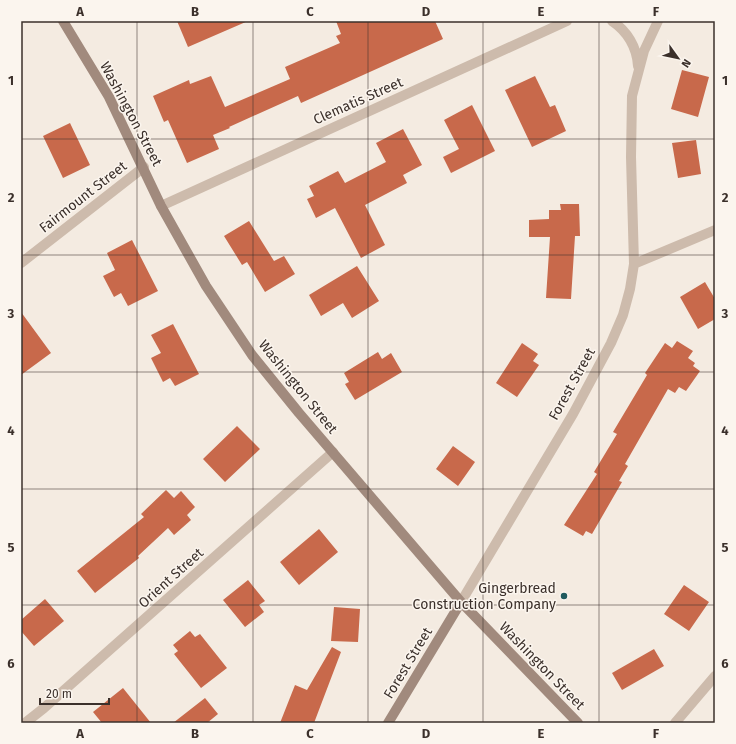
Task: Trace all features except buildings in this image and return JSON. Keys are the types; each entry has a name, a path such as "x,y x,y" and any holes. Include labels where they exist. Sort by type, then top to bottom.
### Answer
{"main road":[{"name":"Washington Street","path":"63,21 109,97 144,167 161,206 206,286 252,355 279,389 461,602 578,723"},
{"name":"Forest Street","path":"388,723 461,602"}],"street":[{"name":"Clematis Street","path":"161,206 567,21"},
{"path":"612,21 620,27 630,40 637,54 638,70"},
{"name":"Forest Street","path":"461,602 573,414 611,343 625,309 634,264 631,122 632,96 644,51 658,21"},
{"name":"Fairmount Street","path":"21,263 144,167"},
{"path":"634,264 715,230"},
{"name":"Orient Street","path":"26,723 333,452"},
{"path":"675,723 715,676"}],"place":[{"name":"Gingerbread Construction Company","path":"564,596"}]}
